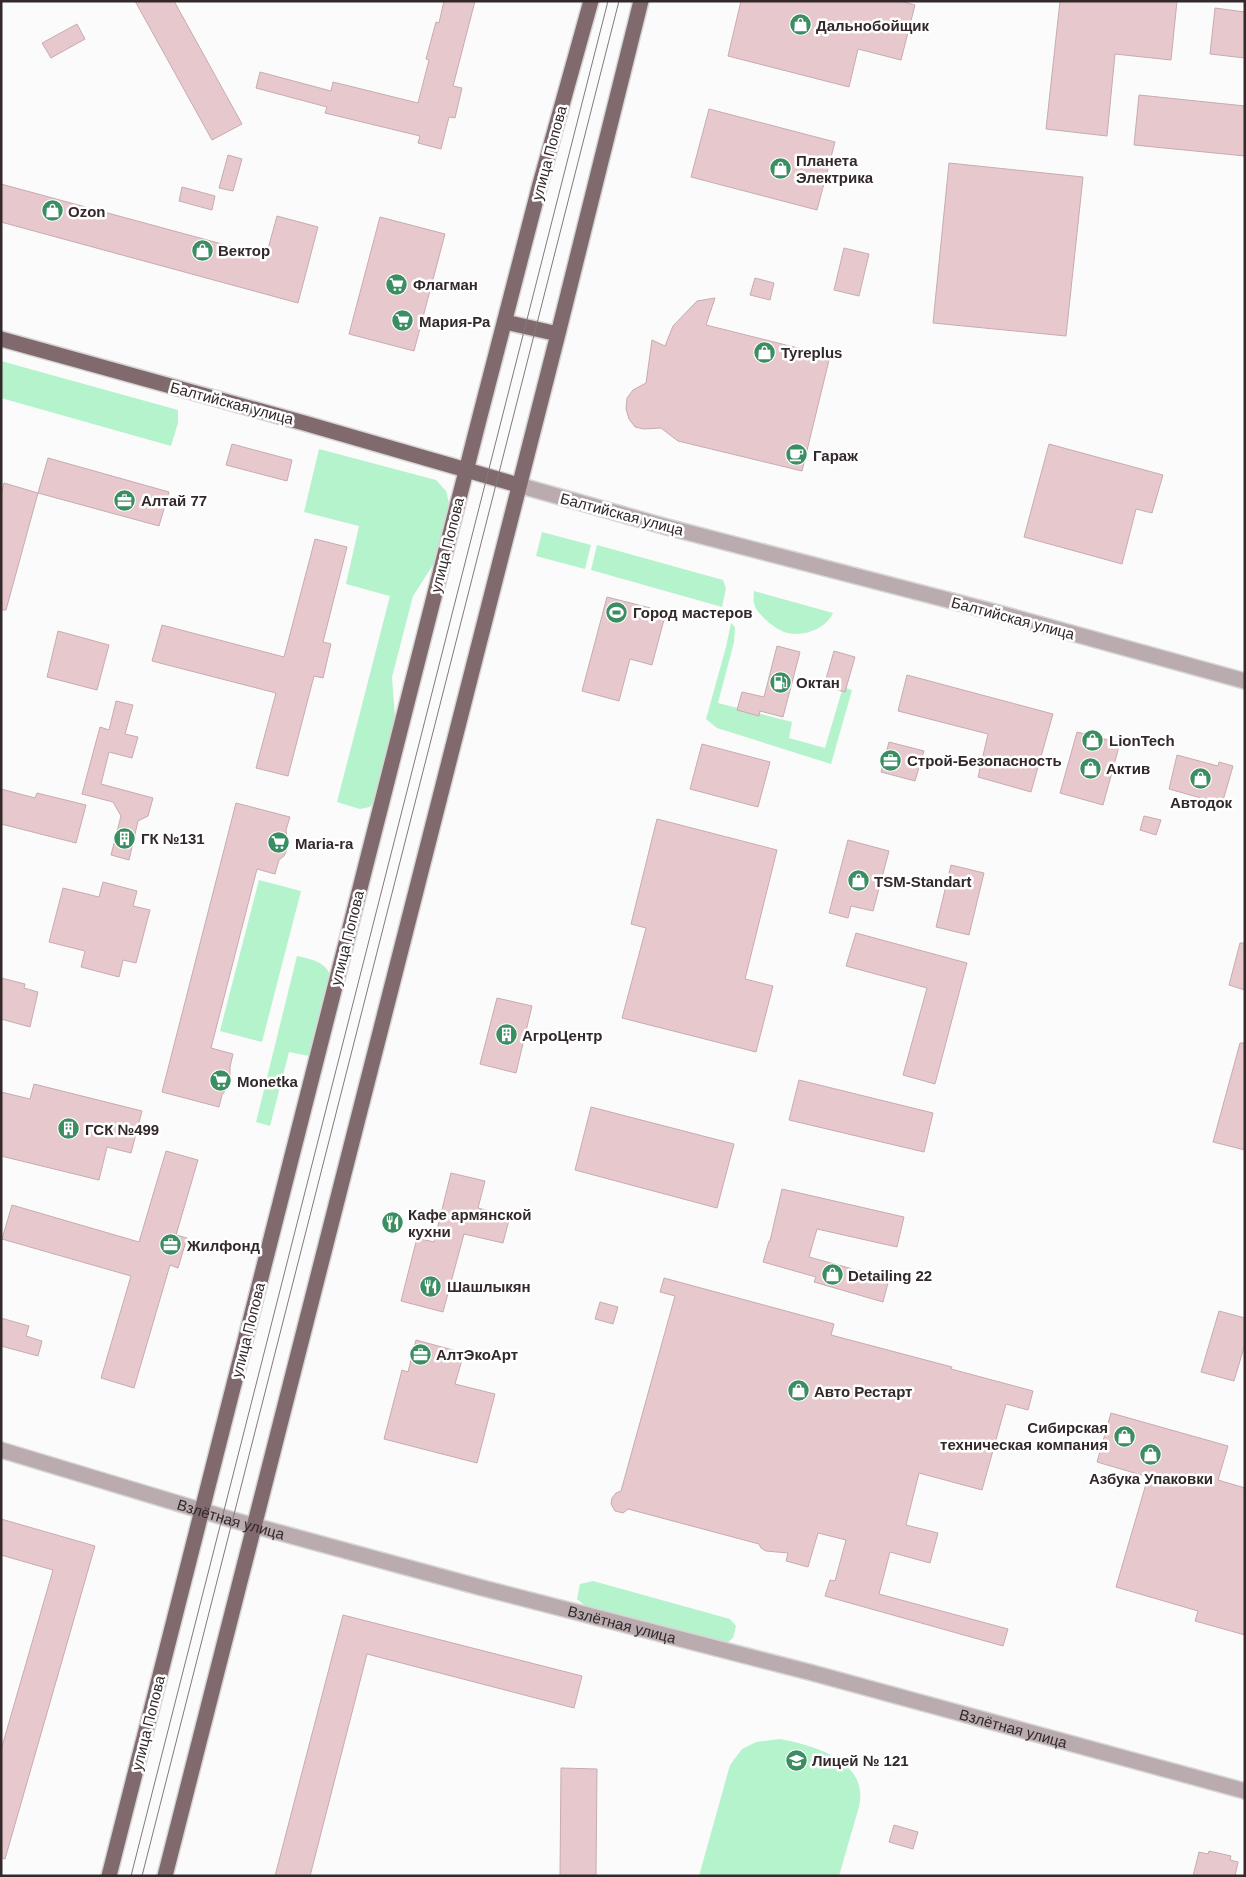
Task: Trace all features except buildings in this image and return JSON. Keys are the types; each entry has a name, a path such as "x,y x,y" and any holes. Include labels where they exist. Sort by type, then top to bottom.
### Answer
{"main road":[{"name":"улица Попова","path":"109,1876 540,184 591,1"},
{"path":"165,1876 641,1"},
{"path":"505,322 558,334"},
{"name":"Балтийская улица","path":"1,339 518,485"}],"street":[{"name":"Балтийская улица","path":"518,485 738,546 1006,615 1245,681"},
{"name":"Взлётная улица","path":"1,1450 201,1512 808,1672 1245,1791"}],"green space":[{"path":"1,361 178,410 178,423 171,446 1,398"},
{"path":"319,449 436,480 446,491 449,503 435,562 413,596 392,677 395,718 376,798 370,807 360,809 337,802 390,596 346,584 359,526 304,512"},
{"path":"542,532 591,545 585,569 536,556"},
{"path":"597,545 723,580 726,588 722,607 591,570"},
{"path":"754,591 833,613 825,624 813,631 791,634 771,625 758,611 754,602"},
{"path":"731,623 735,627 734,642 718,703 792,722 789,738 825,748 843,687 852,690 831,764 717,728 706,719"},
{"path":"259,880 301,891 262,1042 220,1031"},
{"path":"297,956 321,964 328,970 330,975 309,1056 289,1052 270,1126 256,1122"},
{"path":"593,1581 730,1619 736,1626 733,1638 724,1645 589,1609 577,1599 580,1584"},
{"path":"780,1739 806,1745 834,1756 854,1774 859,1787 860,1801 839,1876 699,1876 730,1765 742,1749 756,1742"}],"tram line":[{"path":"131,1876 608,1"},
{"path":"142,1876 619,1"}],"place":[{"name":"Дальнобойщик","path":"800,25"},
{"name":"Планета Электрика","path":"780,169"},
{"name":"Ozon","path":"52,211"},
{"name":"Вектор","path":"202,250"},
{"name":"Флагман","path":"397,284"},
{"name":"Мария-Ра","path":"403,321"},
{"name":"Tyreplus","path":"765,352"},
{"name":"Гараж","path":"797,455"},
{"name":"Алтай 77","path":"125,500"},
{"name":"Город мастеров","path":"617,612"},
{"name":"Октан","path":"780,682"},
{"name":"LionTech","path":"1093,740"},
{"name":"Строй-Безопасность","path":"891,760"},
{"name":"Актив","path":"1090,768"},
{"name":"Автодок","path":"1201,779"},
{"name":"ГК №131","path":"125,838"},
{"name":"Maria-ra","path":"279,843"},
{"name":"TSM-Standart","path":"858,881"},
{"name":"АгроЦентр","path":"506,1035"},
{"name":"Monetka","path":"221,1081"},
{"name":"ГСК №499","path":"69,1129"},
{"name":"Кафе армянской кухни","path":"392,1223"},
{"name":"Жилфонд","path":"171,1245"},
{"name":"Detailing 22","path":"832,1275"},
{"name":"Шашлыкян","path":"431,1286"},
{"name":"АлтЭкоАрт","path":"420,1354"},
{"name":"Авто Рестарт","path":"798,1391"},
{"name":"Сибирская техническая компания","path":"1124,1436"},
{"name":"Азбука Упаковки","path":"1151,1455"},
{"name":"Лицей № 121","path":"796,1760"}]}
